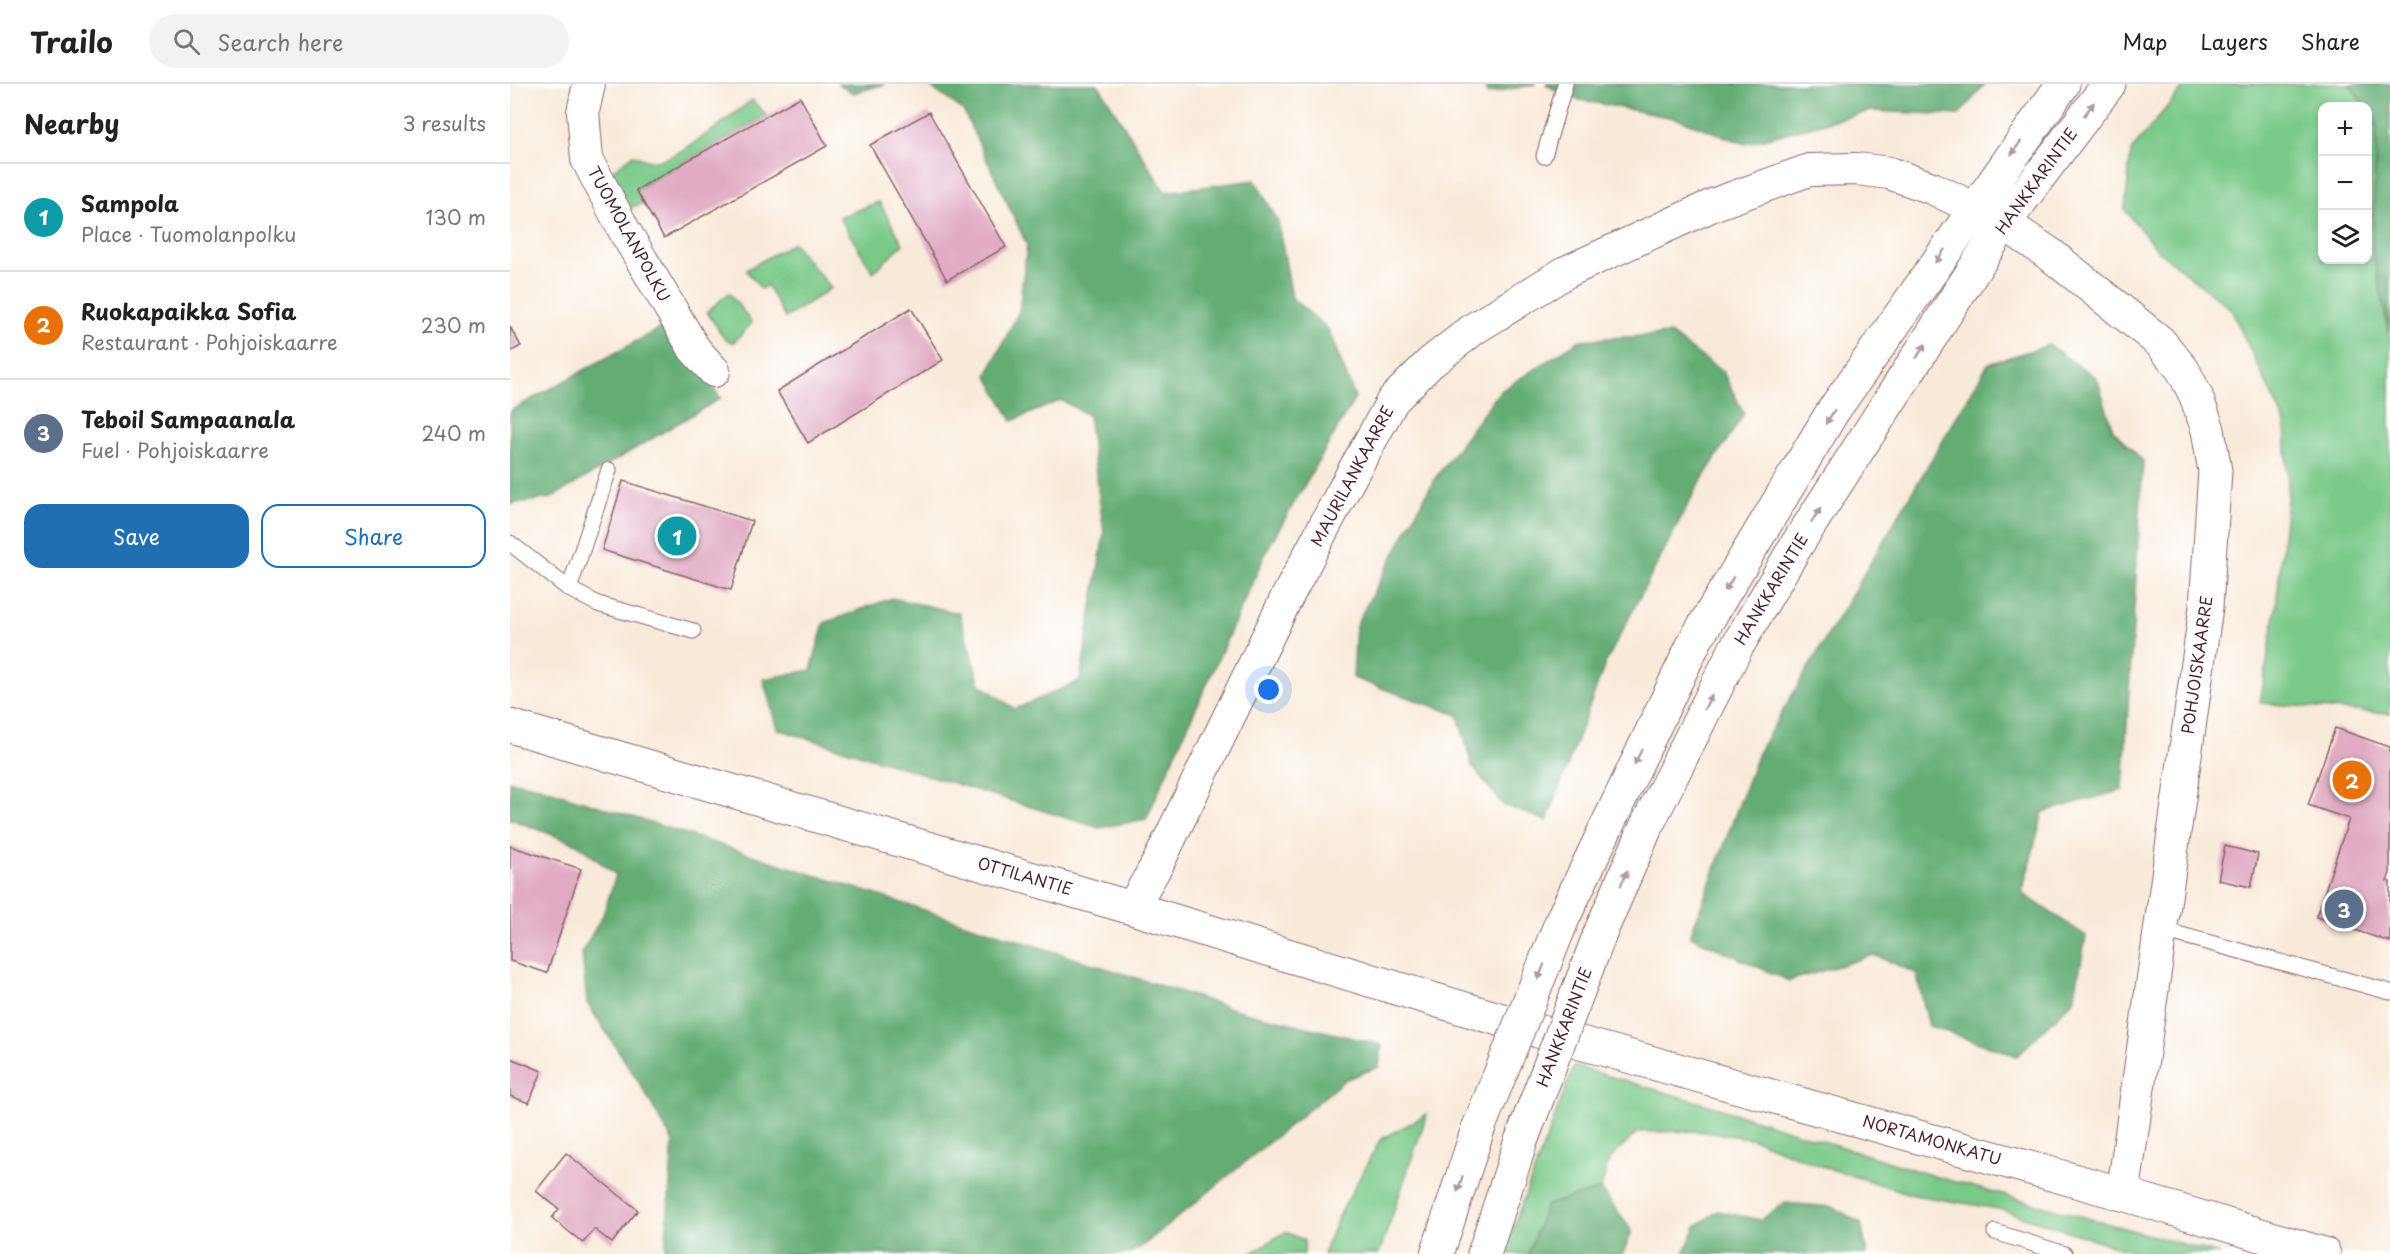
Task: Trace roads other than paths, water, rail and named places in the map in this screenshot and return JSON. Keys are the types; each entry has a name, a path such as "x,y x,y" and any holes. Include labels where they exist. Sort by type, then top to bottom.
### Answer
{"main road":[{"path":"1437,1254 1478,1129 1563,918 1695,642 1833,411 1973,208 2063,84"},
{"name":"HANKKARINTIE","path":"1484,1254 1521,1141 1600,931 1646,827 1736,648 1796,546 2004,223 2109,84"},
{"name":"POHJOISKAARRE","path":"2004,223 2050,255 2160,342 2183,370 2208,430 2215,471 2206,607 2123,1194"},
{"name":"OTTILANTIE","path":"510,726 1132,908 1538,1031"},
{"name":"NORTAMONKATU","path":"1538,1031 2123,1194 2324,1254"}],"street":[{"name":"TUOMOLANPOLKU","path":"589,84 583,112 587,159 624,230 695,350 714,371"},
{"name":"MAURILANKAARRE","path":"1132,908 1158,863 1286,599 1362,456 1393,400 1430,363 1475,328 1566,272 1715,204 1809,170 1857,168 1889,173 1932,188 2004,223"}],"lane":[{"path":"1544,156 1564,84"},
{"path":"569,589 609,470"},
{"path":"510,543 569,589 598,604 693,631"},
{"path":"2159,929 2390,992"},
{"path":"1995,1232 2065,1254"}],"place":[{"name":"Sampola","path":"677,536"},
{"name":"Ruokapaikka Sofia","path":"2352,780"},
{"name":"Teboil Sampaanala","path":"2344,909"}]}
